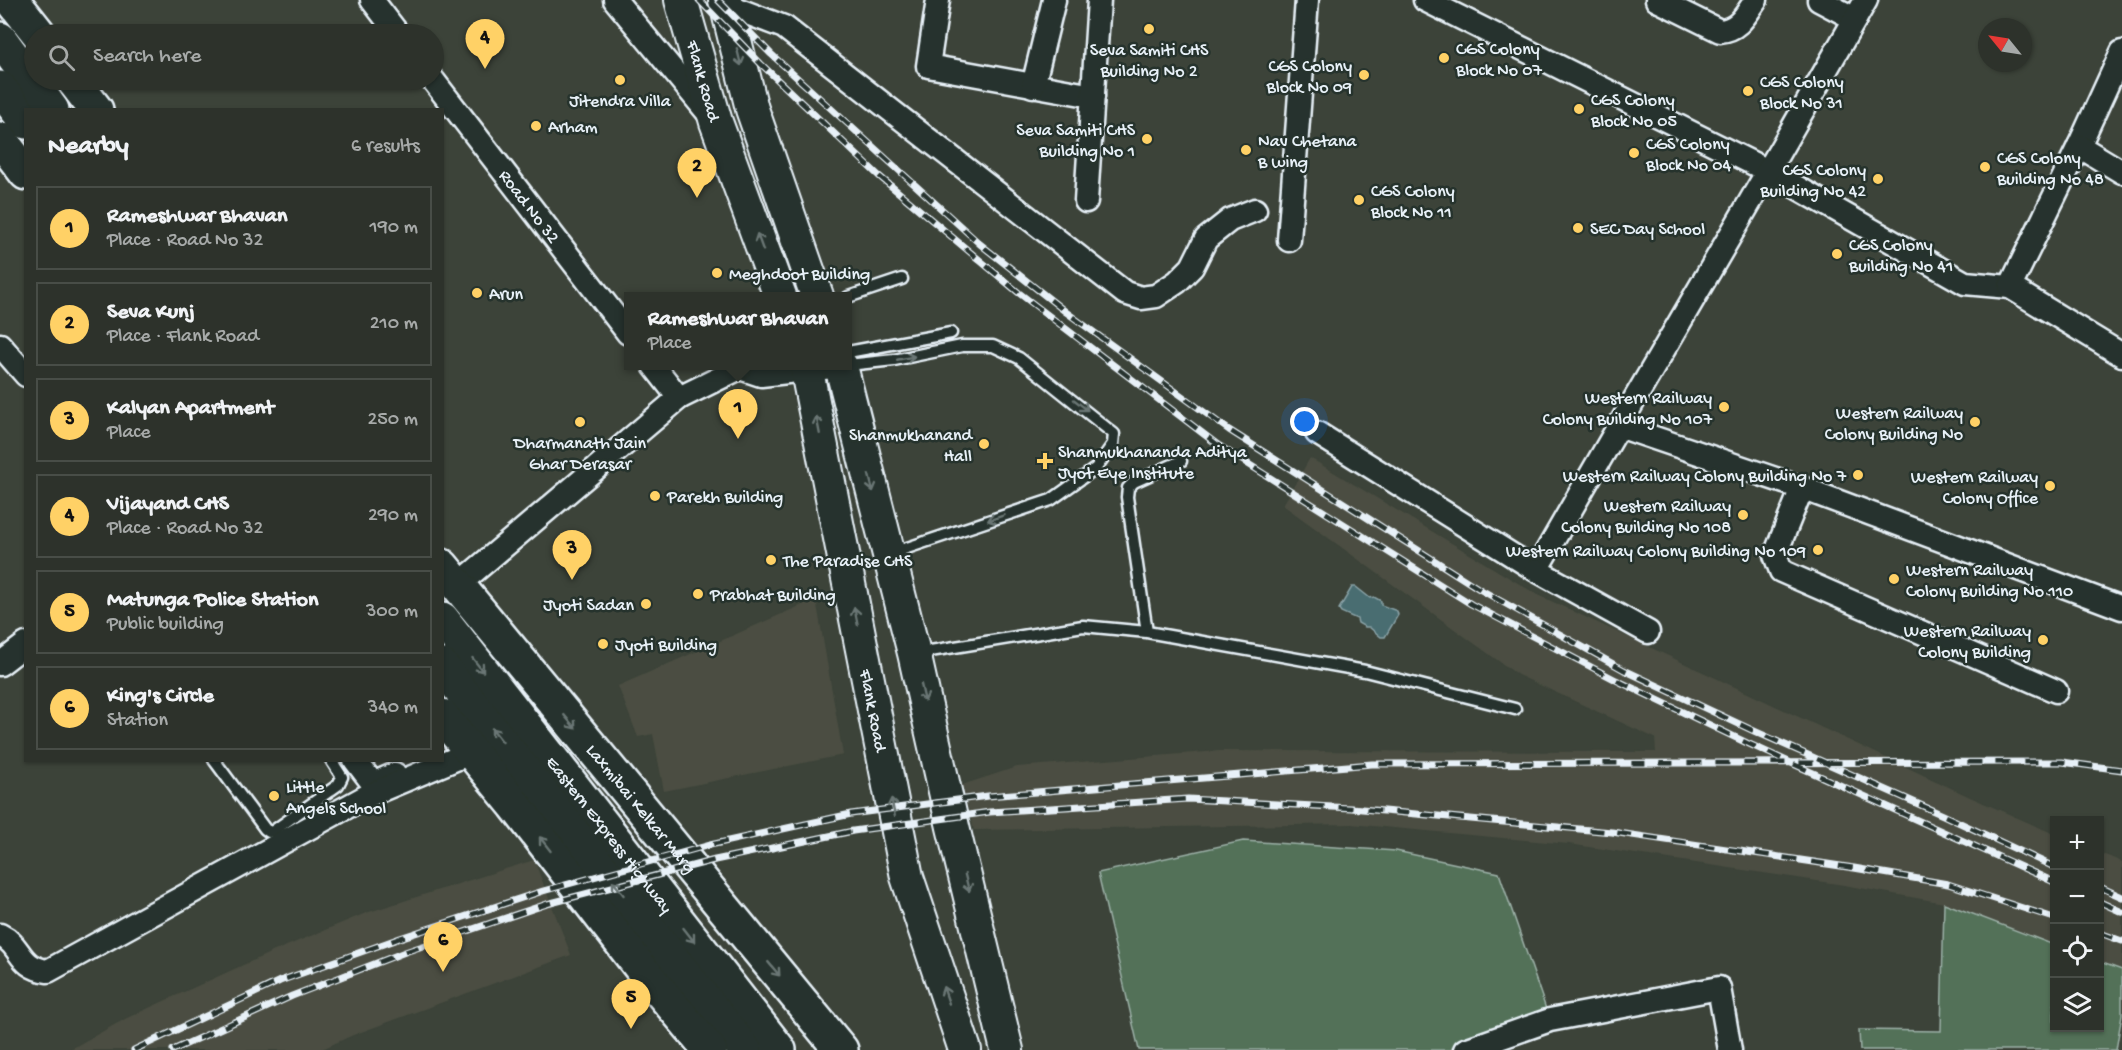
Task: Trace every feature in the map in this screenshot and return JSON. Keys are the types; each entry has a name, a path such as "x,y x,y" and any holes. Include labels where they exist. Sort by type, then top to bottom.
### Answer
{"highway":[{"path":"12,0 31,24"},
{"path":"0,39 24,72"},
{"path":"0,88 24,119"},
{"path":"37,90 51,108"},
{"path":"81,90 94,108"},
{"path":"0,139 24,170"},
{"name":"Laxmibai Kelkar Marg","path":"452,584 841,1050"},
{"name":"Eastern Express Highway","path":"444,622 733,1035"},
{"name":"Eastern Express Highway","path":"444,669 733,1035 779,1050"},
{"path":"444,720 459,748 645,973 733,1035"},
{"path":"723,908 733,1035"}],"street":[{"path":"615,0 716,122"},
{"name":"Flank Road","path":"681,0 716,122 778,292"},
{"path":"938,0 928,66 1093,96"},
{"path":"1032,86 1054,0"},
{"path":"1086,201 1099,0"},
{"path":"1289,240 1307,0"},
{"path":"1425,0 1768,171 1965,283 2010,287 2122,355"},
{"path":"1657,0 1720,31 1728,31 1738,25 1756,0"},
{"path":"1536,570 1860,9 1819,0"},
{"path":"378,2 392,24"},
{"path":"726,3 784,27 1125,293 1141,298 1156,296 1192,267 1206,239 1230,220 1255,210"},
{"path":"726,3 752,109 815,292"},
{"path":"2010,287 2122,52"},
{"name":"Road No 32","path":"441,90 624,328"},
{"path":"2079,146 2122,172"},
{"path":"0,345 24,373"},
{"path":"657,370 679,398"},
{"path":"452,584 679,398 735,370"},
{"path":"748,370 760,375 789,370"},
{"name":"Flank Road","path":"807,370 907,877 965,1050"},
{"path":"842,370 914,653 1007,1050"},
{"path":"1619,426 1802,488 2122,608"},
{"path":"1317,433 1536,570 1648,632"},
{"path":"1802,488 1775,555 1782,571 2056,691"},
{"path":"444,756 459,748"},
{"path":"357,762 375,783 417,762"},
{"path":"0,935 12,943 24,961 32,967 48,971 432,762"},
{"path":"1465,1050 1550,1020 1719,988 1730,1050"}],"lane":[{"path":"852,296 902,279"},
{"path":"852,351 951,333"},
{"path":"852,365 894,360 962,346 993,346 1019,358 1114,434 1113,444 1096,468 1051,500 889,554"},
{"path":"1147,632 1127,497 1128,488 1134,482 1181,461"},
{"path":"914,653 1083,626 1147,632 1365,671 1515,709"},
{"path":"215,762 269,832 338,785 342,777 332,762"}],"shaded area":[{"path":"1310,458 1536,594 2050,832 2050,943 1944,903 1844,885 1569,844 1351,824 974,830 962,785 1017,767 1219,751 1656,752 1655,738 1518,675 1283,505"},
{"path":"816,599 843,755 664,791 653,734 638,737 618,686"},
{"path":"2104,855 2122,862 2122,970 2104,963"},
{"path":"534,860 571,955 353,1035 320,1050 69,1050 127,1018 272,952 366,913"}],"green space":[{"path":"1243,841 1396,851 1499,873 1546,1009 1525,1028 1474,1050 1139,1050 1098,873"},
{"path":"1944,903 2050,943 2050,1032 2104,1032 2104,963 2122,970 2122,1014 2116,1050 1860,1050 1859,1030 1941,1031"}],"water":[{"path":"1352,587 1356,587 1370,598 1374,597 1381,601 1381,605 1397,611 1398,615 1385,637 1381,637 1369,627 1358,623 1357,619 1339,609"}],"railway":[{"path":"699,0 761,64 879,176 1019,293 1218,445 1471,604 1616,680 1747,743 2050,880"},
{"path":"718,0 771,54 980,244 1066,312 1229,430 1481,590 1624,670 2050,865"},
{"path":"134,1050 280,981 400,938 543,891 710,845 851,814 988,796 1372,764 2062,762 2122,770"},
{"path":"173,1050 292,996 405,952 547,904 715,860 853,831 990,812 1188,799 1351,808 1612,832 1948,884 2050,917"},
{"path":"2104,889 2122,897"},
{"path":"2104,904 2122,912"},
{"path":"2104,934 2122,941"}],"place":[{"name":"Seva Samiti CHS Building No 2","path":"1149,29"},
{"name":"CGS Colony Block No 07","path":"1444,58"},
{"name":"Vijayand CHS","path":"485,69"},
{"name":"CGS Colony Block No 09","path":"1364,75"},
{"name":"Jitendra Villa","path":"620,80"},
{"name":"CGS Colony Block No 31","path":"1748,91"},
{"name":"CGS Colony Block No 05","path":"1579,109"},
{"name":"Arham","path":"536,126"},
{"name":"Seva Samiti CHS Building No 1","path":"1147,139"},
{"name":"Nav Chetana B wing","path":"1246,150"},
{"name":"CGS Colony Block No 04","path":"1634,153"},
{"name":"CGS Colony Building No 48","path":"1985,167"},
{"name":"CGS Colony Building No 42","path":"1878,179"},
{"name":"Seva Kunj","path":"697,198"},
{"name":"CGS Colony Block No 11","path":"1359,200"},
{"name":"SEC Day School","path":"1578,228"},
{"name":"CGS Colony Building No 41","path":"1837,254"},
{"name":"Meghdoot Building","path":"717,273"},
{"name":"Arun","path":"477,293"},
{"name":"Western Railway Colony Building No 107","path":"1724,407"},
{"name":"Dharmanath Jain Ghar Derasar","path":"580,422"},
{"name":"Western Railway Colony Building No","path":"1975,422"},
{"name":"Rameshwar Bhavan","path":"738,439"},
{"name":"Shanmukhanand Hall","path":"984,444"},
{"name":"Shanmukhananda Aditya Jyot Eye Institute","path":"1045,461"},
{"name":"Western Railway Colony Building No 7","path":"1858,475"},
{"name":"Western Railway Colony Office","path":"2050,486"},
{"name":"Parekh Building","path":"655,496"},
{"name":"Western Railway Colony Building No 108","path":"1743,515"},
{"name":"Western Railway Colony Building No 109","path":"1818,550"},
{"name":"The Paradise CHS","path":"771,560"},
{"name":"Western Railway Colony Building No 110","path":"1894,579"},
{"name":"Kalyan Apartment","path":"572,580"},
{"name":"Prabhat Building","path":"698,594"},
{"name":"Jyoti Sadan","path":"646,604"},
{"name":"Western Railway Colony Building","path":"2043,640"},
{"name":"Jyoti Building","path":"603,644"},
{"name":"Little Angels School","path":"274,796"},
{"name":"King's Circle","path":"443,972"},
{"name":"Matunga Police Station","path":"631,1029"}]}
